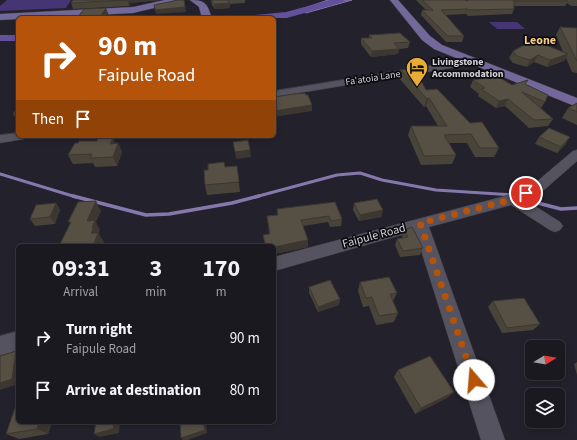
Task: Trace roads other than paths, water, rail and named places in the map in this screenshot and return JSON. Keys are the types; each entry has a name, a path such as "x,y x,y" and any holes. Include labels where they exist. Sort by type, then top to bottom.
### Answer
{"main road":[{"path":"0,16 133,10 176,0"},
{"path":"194,0 205,9"},
{"path":"394,0 416,27 438,48 577,103"}],"street":[{"name":"Fa'atoia Lane","path":"276,94 472,62"},
{"path":"0,139 16,137"},
{"name":"Faipule Road","path":"276,263 420,223 514,199 539,188 577,154"},
{"path":"514,199 555,226"},
{"path":"420,223 440,276 493,440"},
{"path":"0,346 16,342"}],"waterway":[{"path":"276,16 287,15 340,0"},
{"path":"0,38 16,38"},
{"path":"255,197 337,175 360,173 382,180 436,190 512,195"},
{"path":"0,174 76,197"},
{"path":"73,196 146,215 169,214 232,203 259,196"},
{"path":"530,201 561,209 577,208"}],"place":[{"name":"Livingstone Accommodation","path":"417,88"}],"district":[{"name":"Leone","path":"540,40"}]}
